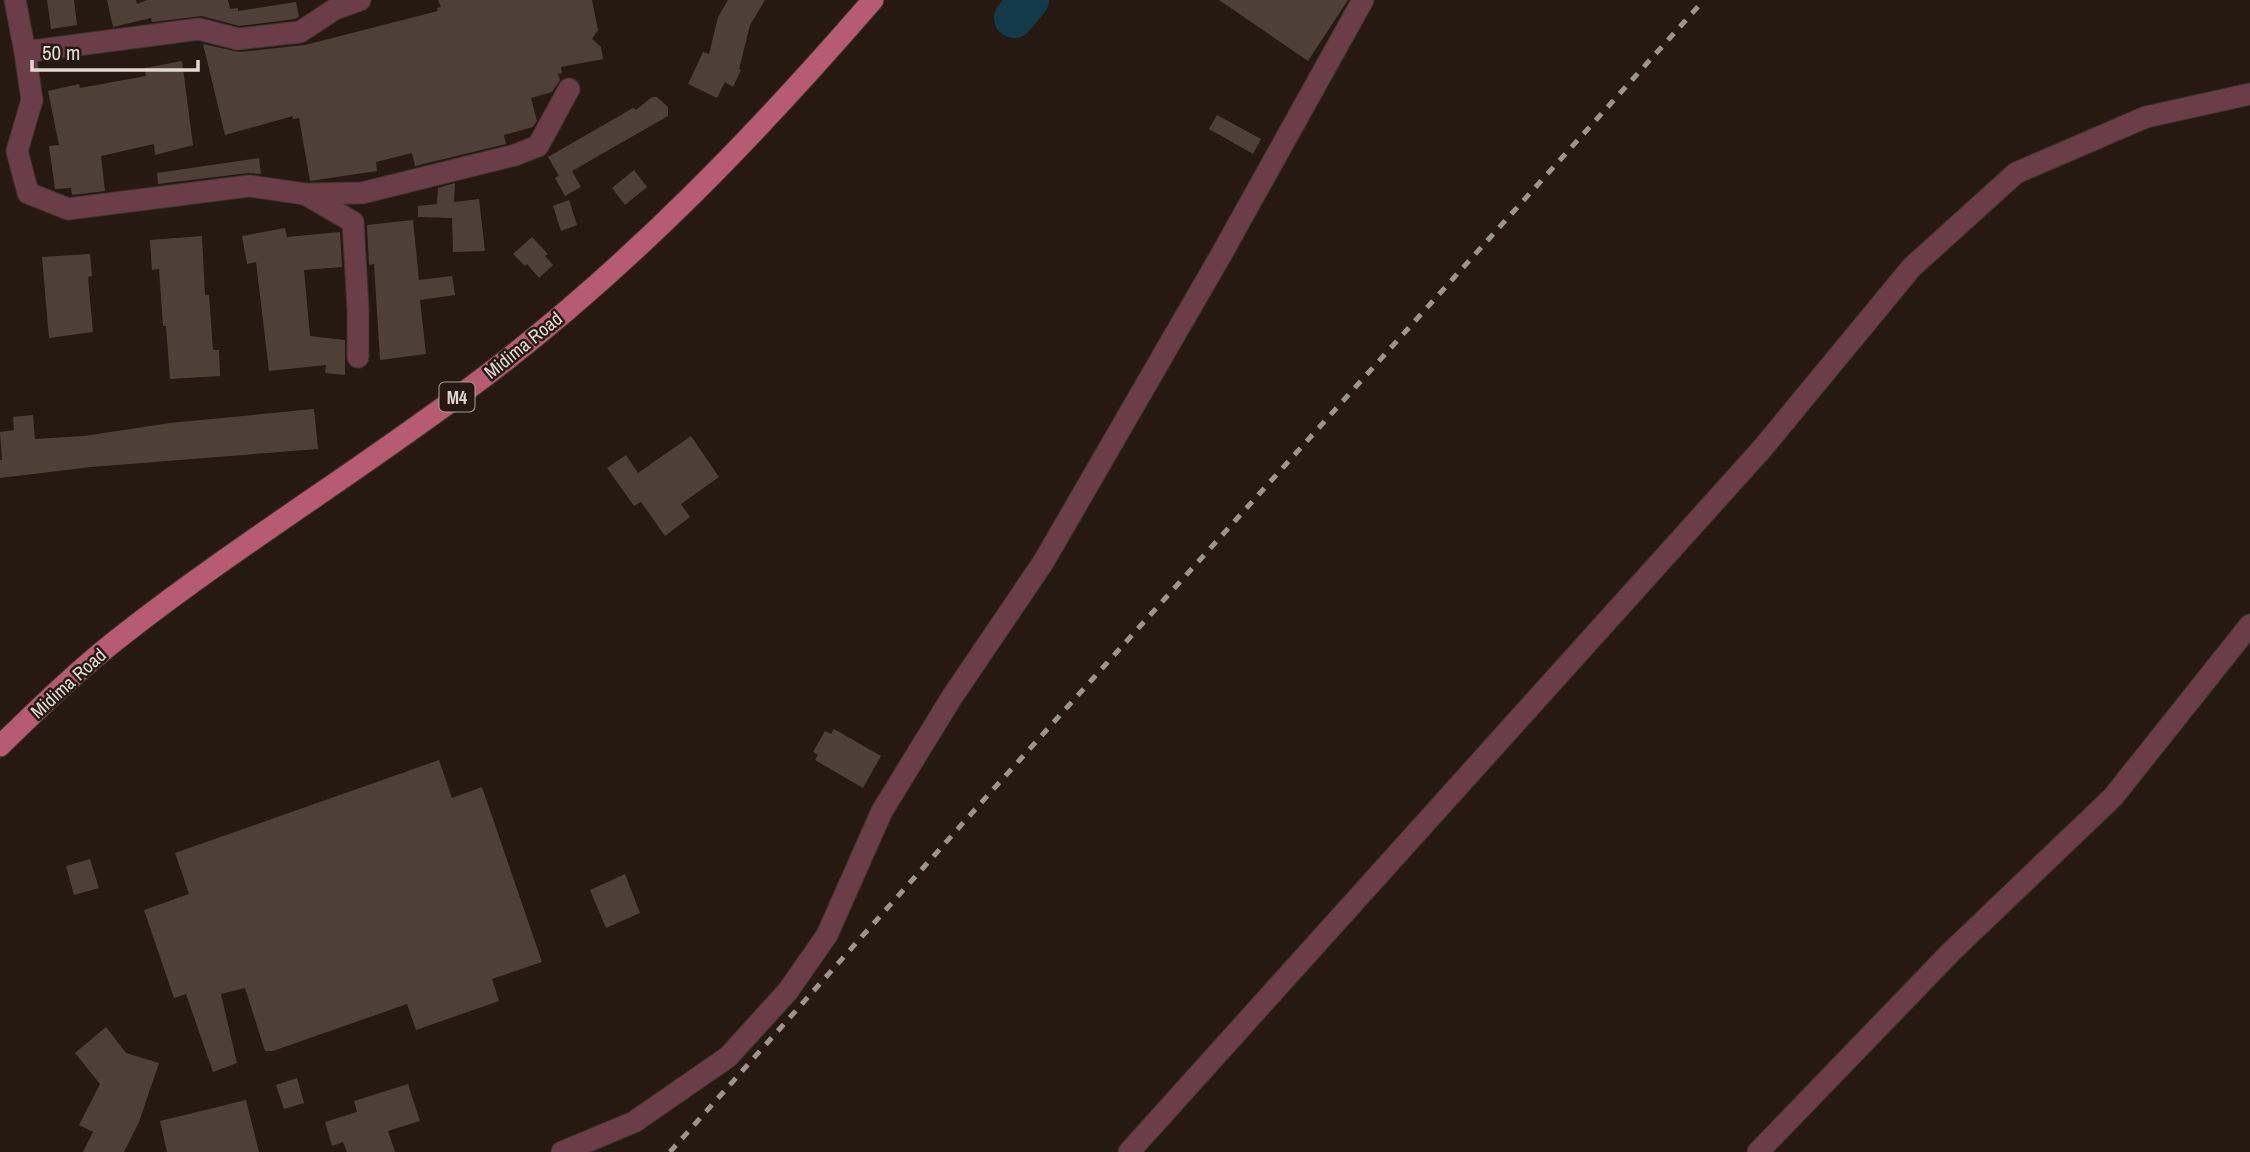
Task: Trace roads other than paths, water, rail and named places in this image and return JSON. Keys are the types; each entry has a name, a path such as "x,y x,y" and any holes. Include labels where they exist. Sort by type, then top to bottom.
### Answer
{"main road":[{"name":"Midima Road","path":"0,747 42,705 123,635 217,565 407,435 494,370 578,301 701,187 805,79 873,0"}],"street":[{"path":"15,0 32,100 17,150 28,193 68,209 249,186 305,194 362,193 515,155 538,146 569,89"},
{"path":"25,52 199,29 239,39 300,32 335,9 360,0"},
{"path":"562,1152 634,1122 728,1057 789,992 827,935 882,811 952,696 1044,561 1221,256 1363,0"},
{"path":"1129,1152 1761,450 1912,267 2016,173 2146,117 2250,94"},
{"path":"305,194 353,222 358,357"},
{"path":"1758,1152 1952,951 2113,797 2250,625"}],"waterway":[{"path":"1014,18 1029,0"}],"railway":[{"path":"670,1152 1704,0"}]}
